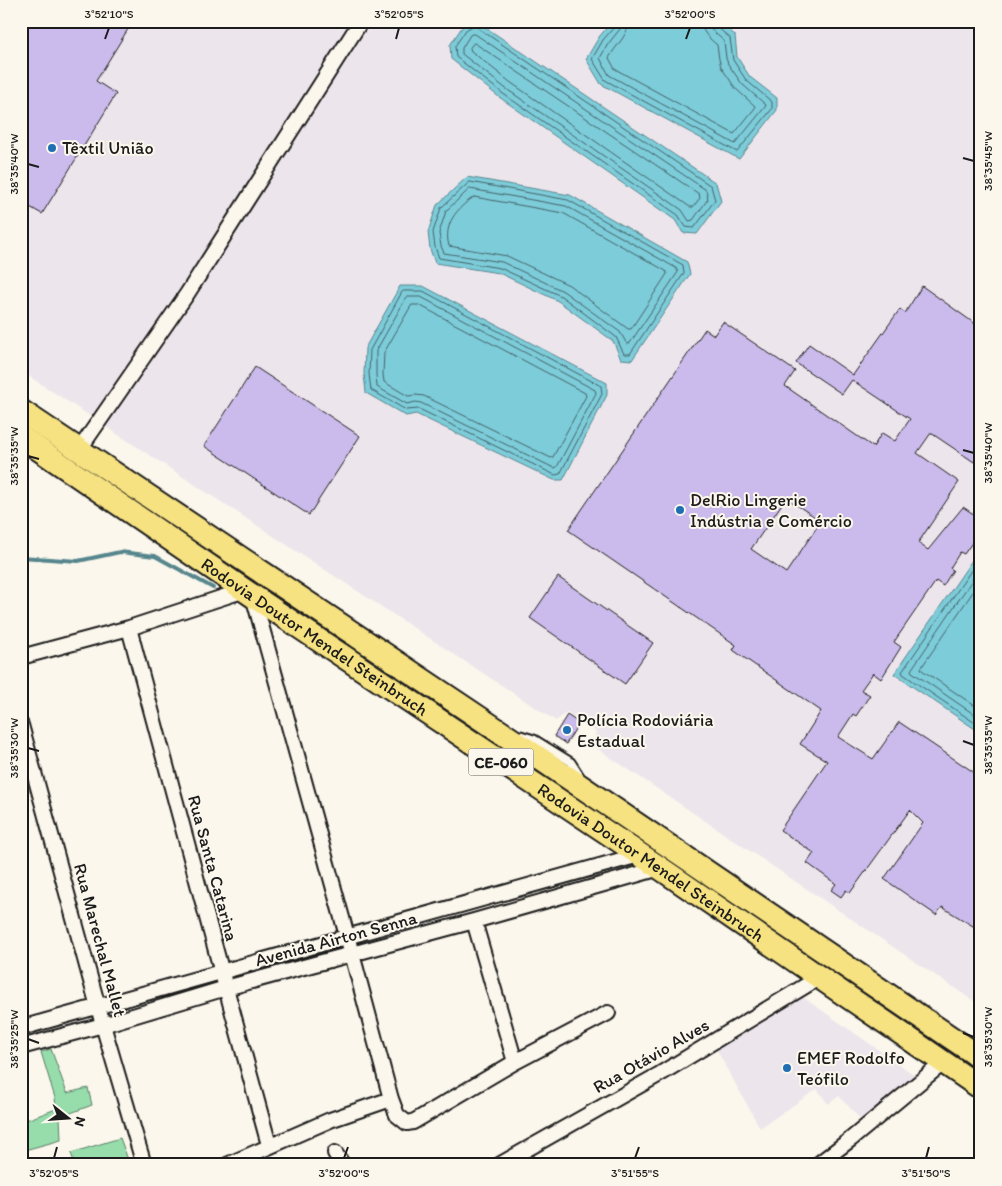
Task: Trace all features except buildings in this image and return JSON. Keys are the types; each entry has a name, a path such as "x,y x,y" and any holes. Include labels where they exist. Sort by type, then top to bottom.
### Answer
{"highway":[{"name":"Rodovia Doutor Mendel Steinbruch","path":"21,411 494,728 507,756"},
{"name":"Rodovia Doutor Mendel Steinbruch","path":"24,445 249,593 507,756 559,791 639,855 981,1088"},
{"name":"Rodovia Doutor Mendel Steinbruch","path":"559,791 591,794 981,1058"}],"street":[{"path":"79,450 187,294 361,21"},
{"path":"21,657 249,593 352,954 390,1098 397,1115 402,1120 407,1123 413,1122 515,1062 608,1013"},
{"name":"Rua Santa Catarina","path":"129,628 269,1146"},
{"name":"Rua Marechal Mallet","path":"21,725 103,1025 144,1165"},
{"name":"Avenida Airton Senna","path":"21,1028 639,855"},
{"name":"Avenida Airton Senna","path":"21,1047 103,1025 226,988 474,921 660,868"},
{"path":"444,909 450,927"},
{"path":"474,921 515,1062"},
{"name":"Rua Otávio Alves","path":"499,1165 660,1074 820,977"},
{"path":"817,1165 944,1062"},
{"path":"227,1165 330,1120 390,1098"}],"lane":[{"path":"494,728 534,739 571,762 591,794"}],"shaded area":[{"path":"21,21 981,21 981,1006 592,745 596,732 567,712 556,721 21,371"},
{"name":"EMEF Rodolfo Teófilo","path":"797,993 916,1076 861,1120 839,1096 828,1104 817,1089 760,1128 714,1045"}],"green space":[{"path":"51,1049 67,1093 88,1088 92,1105 60,1117 61,1140 21,1151 21,1122 56,1109 55,1098 41,1052"},
{"path":"120,1138 130,1165 75,1165 71,1153"}],"water":[{"path":"612,21 718,21 735,35 737,57 750,77 777,98 777,110 739,159 601,84 586,59 599,37"},
{"path":"479,23 716,183 721,201 697,234 683,233 675,220 499,97 451,59 450,45 464,24"},
{"path":"467,177 570,195 687,262 690,274 632,360 621,359 613,341 558,301 499,273 435,263 430,249 428,232 437,205"},
{"path":"400,286 423,286 607,383 607,395 563,480 554,480 416,414 406,416 366,393 364,374 365,348"},
{"path":"981,547 981,733 894,674"}],"waterway":[{"path":"21,557 78,561 120,552 155,556 213,588"}],"place":[{"name":"Têxtil União","path":"52,148"},
{"name":"DelRio Lingerie Indústria e Comércio","path":"680,510"},
{"name":"Polícia Rodoviária Estadual","path":"567,730"},
{"name":"EMEF Rodolfo Teófilo","path":"787,1068"}]}
